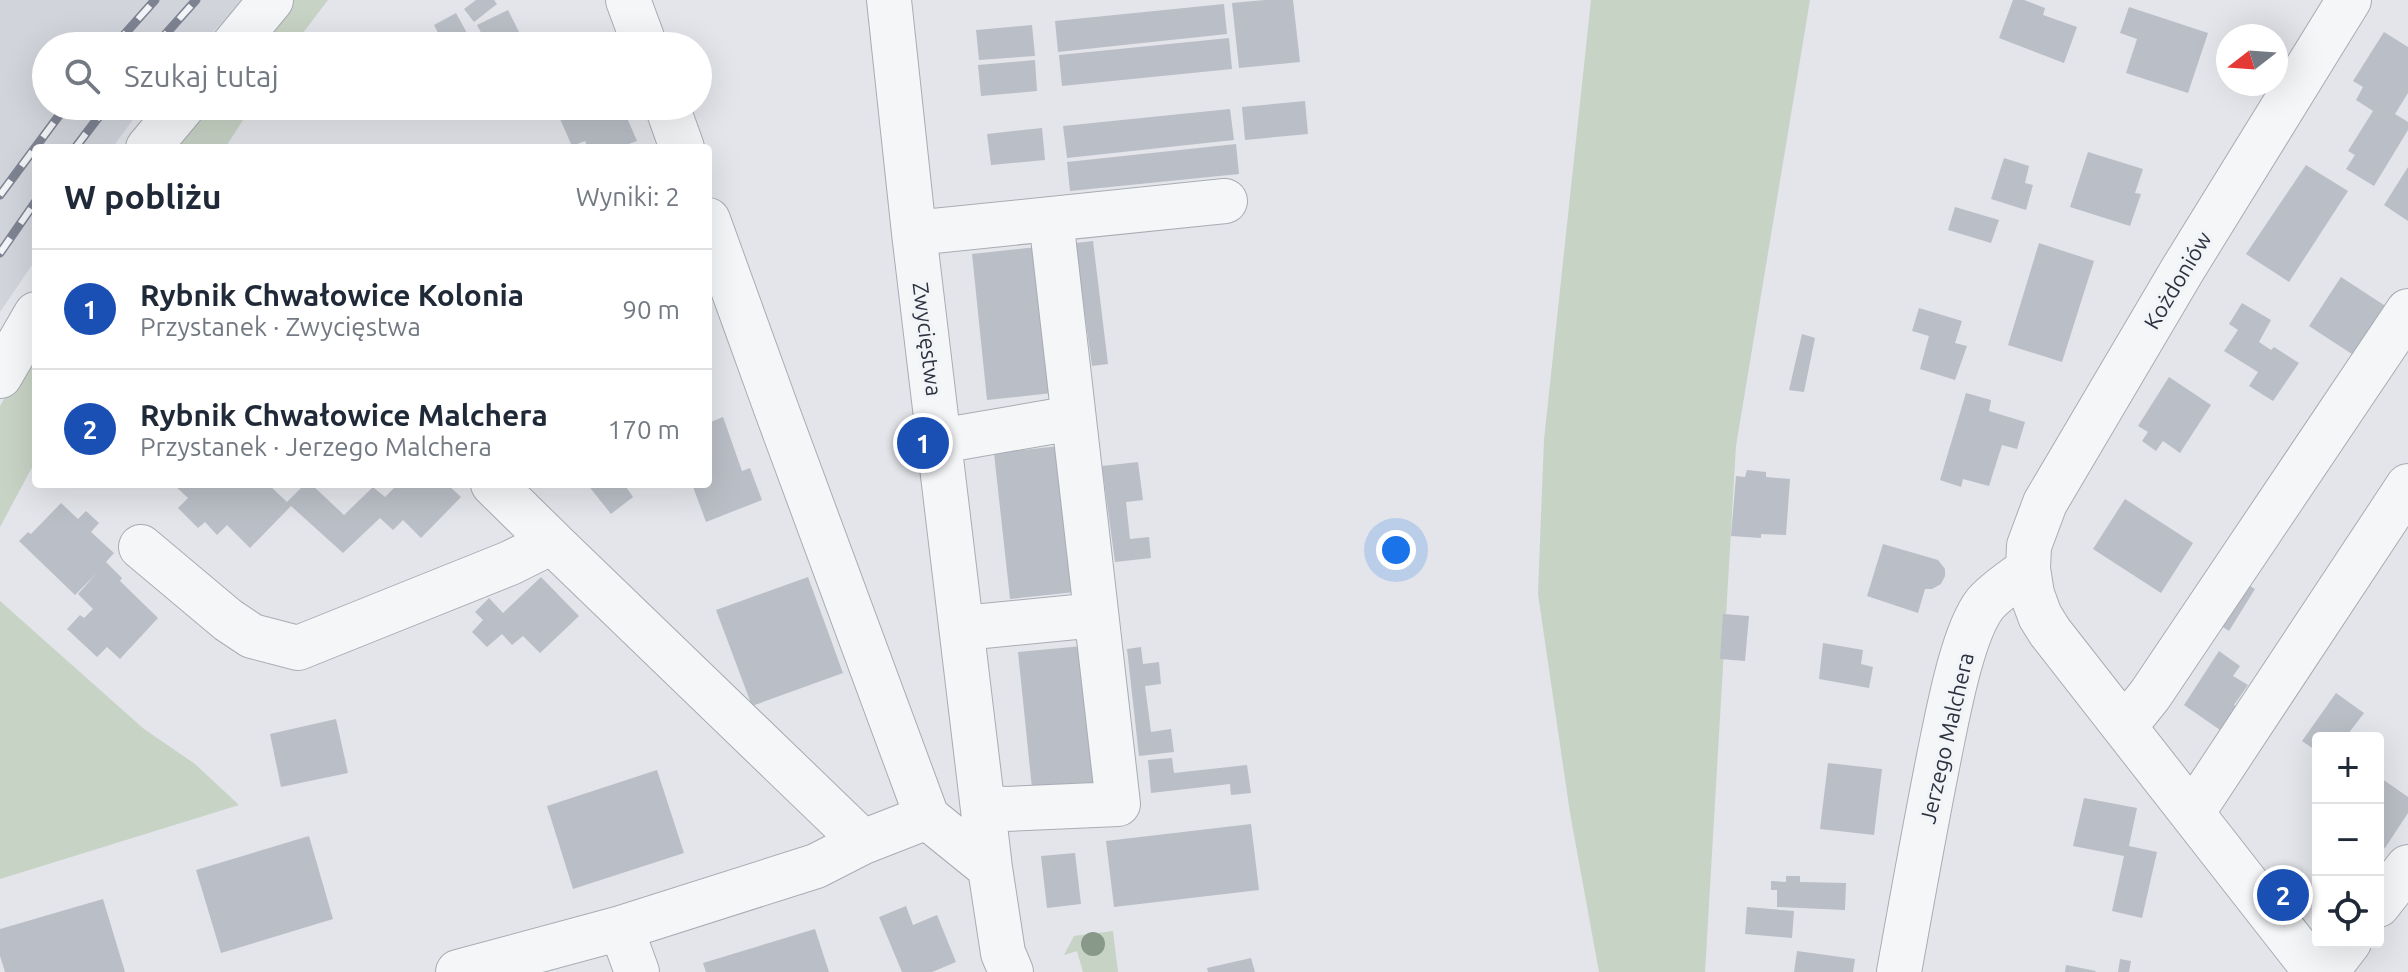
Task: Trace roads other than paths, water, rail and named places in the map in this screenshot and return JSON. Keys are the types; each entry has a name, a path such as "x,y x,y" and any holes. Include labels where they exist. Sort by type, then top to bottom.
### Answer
{"street":[{"path":"245,32 271,0"},
{"path":"628,0 640,32"},
{"name":"Zwycięstwa","path":"889,0 990,868 1003,953 1011,972"},
{"name":"Kożdoniów","path":"2028,569 2029,546 2045,503 2183,269 2349,0"},
{"path":"151,144 171,120"},
{"path":"672,120 681,144"},
{"path":"914,233 1225,201"},
{"path":"984,807 1005,809 1118,804 1051,219"},
{"path":"712,231 927,817 990,868"},
{"path":"2125,726 2150,695 2408,311"},
{"path":"0,376 32,321"},
{"path":"940,441 1073,418"},
{"path":"2192,813 2408,486"},
{"path":"497,488 863,842"},
{"path":"141,547 228,620 252,636 298,648 510,563 552,542"},
{"path":"2028,569 2040,616 2316,972"},
{"name":"Jerzego Malchera","path":"1899,972 1952,694 1966,648 1987,602 2028,569"},
{"path":"963,628 1096,615"},
{"path":"458,972 621,928 816,866 863,842 927,817"},
{"path":"2384,897 2408,867"},
{"path":"621,928 637,972"},
{"path":"2326,972 2344,948"}],"railway":[{"path":"126,32 155,0"},
{"path":"167,32 196,0"},
{"path":"38,144 56,120"},
{"path":"78,144 96,120"},
{"path":"0,195 32,152"},
{"path":"0,253 32,207"}],"place":[{"name":"Rybnik Chwałowice Kolonia","path":"923,443"},
{"name":"Rybnik Chwałowice Malchera","path":"2283,895"}]}
